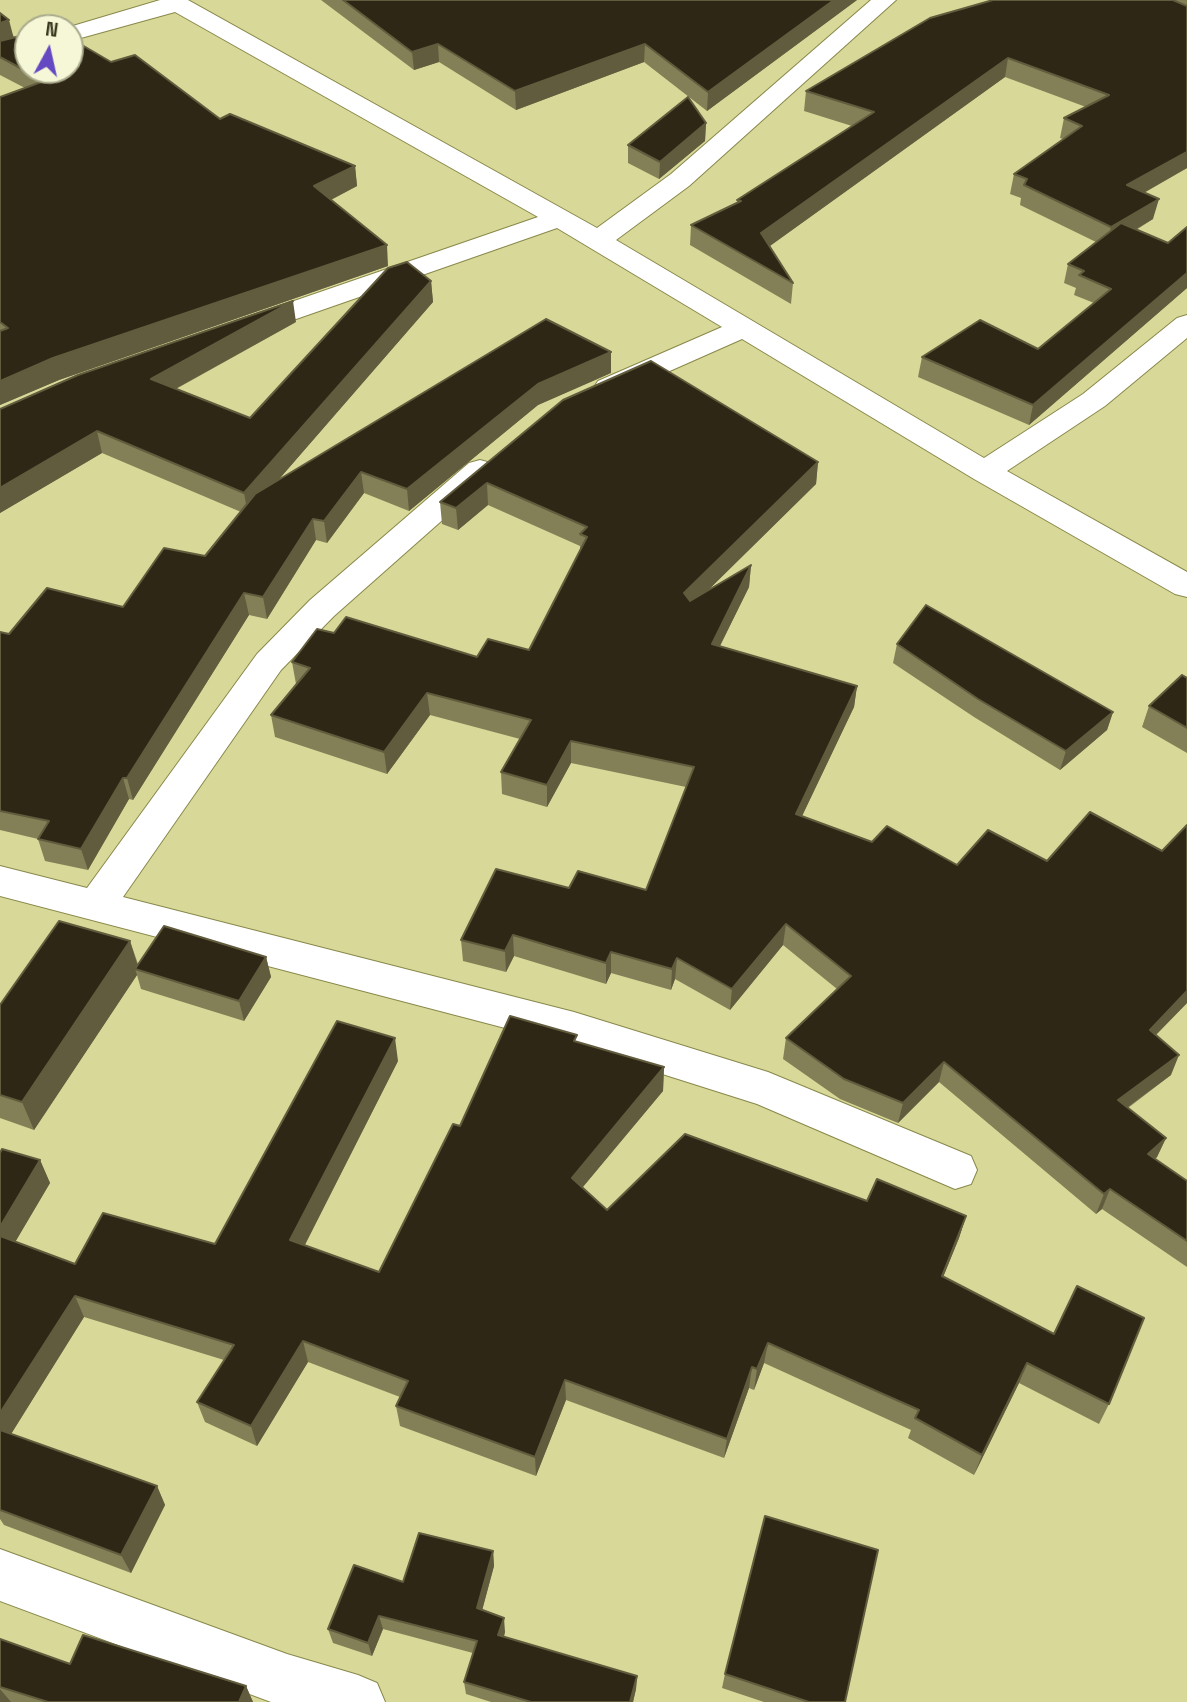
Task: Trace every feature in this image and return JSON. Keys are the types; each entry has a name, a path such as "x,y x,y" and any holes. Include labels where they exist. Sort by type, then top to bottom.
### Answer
{"street":[{"path":"597,241 680,180 885,0"},
{"path":"84,30 175,2 560,218 985,472 1187,586"},
{"path":"217,337 560,218"},
{"path":"985,472 1094,400 1187,324"},
{"path":"575,402 745,327"},
{"path":"96,906 268,662 321,608 508,448"},
{"path":"0,881 574,1029 768,1090 955,1170"},
{"path":"0,1575 284,1692 358,1702"}],"building":[{"path":"343,0 834,0 708,92 645,44 515,91 438,44 412,52"},
{"path":"993,0 1173,0 1187,6 1187,152 1127,185 1159,199 1111,227 1024,185 1027,179 1014,174 1082,126 1064,118 1109,95 1008,58 761,233 793,283 691,225 741,201 737,200 874,112 806,91 930,18"},
{"path":"0,13 9,20 0,23"},
{"path":"14,38 14,65 0,57 0,41"},
{"path":"84,46 111,62 135,55 220,119 230,114 355,166 314,186 387,245 53,358 0,381 0,331 8,328 0,322 0,97 36,84 84,84"},
{"path":"688,97 706,123 660,162 628,145"},
{"path":"1121,223 1168,243 1187,227 1187,273 1033,405 922,357 980,320 1038,349 1111,289 1079,275 1084,271 1068,264"},
{"path":"407,262 431,281 244,493 97,431 0,488 0,409 78,375 293,301 151,379 250,418 388,268"},
{"path":"546,319 611,352 538,384 407,489 361,472 324,521 313,519 263,597 244,593 127,778 123,778 81,849 38,839 49,821 0,811 0,632 9,634 47,588 123,607 164,548 205,556 255,494"},
{"path":"651,361 818,462 684,593 690,601 751,565 712,644 857,686 796,814 872,842 887,826 957,865 988,830 1047,861 1090,812 1162,851 1187,825 1187,991 1150,1030 1179,1055 1118,1100 1166,1138 1148,1154 1187,1181 1187,1241 1110,1189 1104,1194 944,1062 903,1103 844,1079 786,1038 851,976 786,924 732,989 677,958 672,969 611,952 606,963 513,935 505,951 461,940 496,869 569,888 578,871 646,890 694,767 571,741 547,785 501,772 531,720 427,693 384,752 271,715 310,668 292,662 317,629 334,633 346,617 477,657 488,639 529,650 587,537 580,534 587,527 487,483 456,508 440,502 563,400"},
{"path":"926,605 1113,712 1066,751 978,699 897,644"},
{"path":"1182,675 1187,678 1187,728 1149,706"},
{"path":"59,921 130,941 22,1102 0,1095 0,1005"},
{"path":"164,926 266,957 239,1001 135,969"},
{"path":"510,1016 577,1035 574,1041 664,1067 572,1178 607,1210 685,1134 867,1201 877,1179 966,1216 942,1276 1054,1334 1077,1286 1144,1318 1109,1404 1027,1363 982,1455 915,1418 919,1410 768,1343 757,1369 752,1367 727,1439 565,1380 535,1457 396,1406 408,1381 303,1341 251,1426 197,1402 234,1345 75,1296 0,1413 0,1236 75,1264 103,1213 215,1244 337,1021 395,1038 290,1240 379,1272 453,1124 460,1126"},
{"path":"2,1149 40,1160 0,1227 0,1153"},
{"path":"0,1430 157,1486 121,1555 0,1510"},
{"path":"765,1516 878,1550 845,1702 809,1702 725,1674"},
{"path":"419,1533 493,1551 477,1608 504,1618 498,1635 637,1676 630,1702 531,1702 464,1682 477,1641 379,1616 368,1643 328,1629 354,1565 403,1582"},
{"path":"83,1635 246,1686 239,1702 48,1702 0,1687 0,1639 70,1664"}]}
